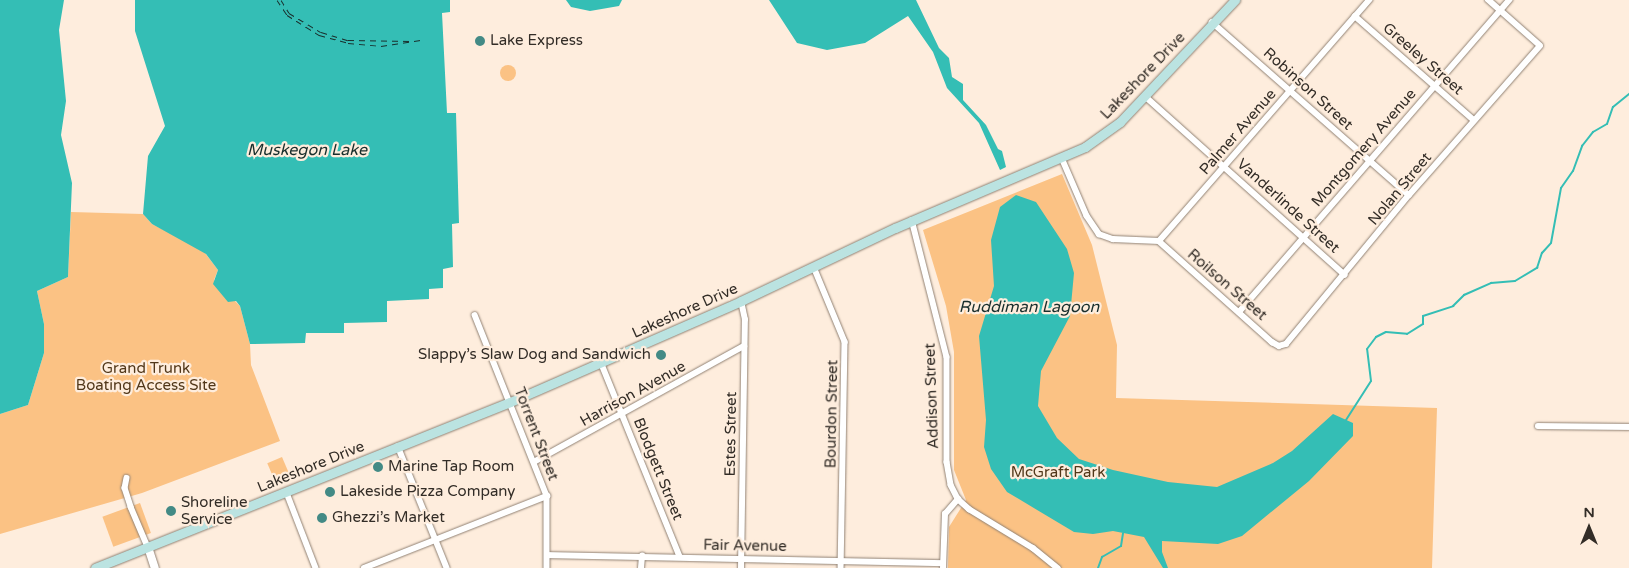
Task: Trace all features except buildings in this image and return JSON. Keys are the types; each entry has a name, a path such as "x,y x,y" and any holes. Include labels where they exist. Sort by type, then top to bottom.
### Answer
{"main road":[{"name":"Lakeshore Drive","path":"95,568 287,493 398,446 510,402 741,302 912,220 1062,158 1104,135 1145,96 1212,22 1235,0"}],"street":[{"name":"Palmer Avenue","path":"1159,241 1369,0"},
{"path":"1488,0 1500,11"},
{"name":"Montgomery Avenue","path":"1238,312 1510,0"},
{"name":"Nolan Street","path":"1279,346 1286,344 1345,275 1409,195 1540,46 1500,11"},
{"name":"Greeley Street","path":"1355,16 1474,120"},
{"name":"Robinson Street","path":"1212,22 1409,195"},
{"name":"Vanderlinde Street","path":"1145,96 1225,165 1345,275"},
{"path":"1062,158 1094,229 1108,238 1159,241"},
{"name":"Addison Street","path":"912,220 947,357 947,469 958,499"},
{"name":"Roilson Street","path":"1159,241 1279,346"},
{"name":"Bourdon Street","path":"814,267 845,342 841,568"},
{"name":"Estes Street","path":"741,302 745,316 741,568"},
{"name":"Torrent Street","path":"475,315 547,496 546,568"},
{"name":"Harrison Avenue","path":"534,462 744,346"},
{"name":"Blodgett Street","path":"602,362 680,557"},
{"path":"1538,426 1629,427"},
{"path":"398,446 448,568"},
{"path":"127,478 125,488 129,501 155,568"},
{"path":"287,493 316,568"},
{"path":"364,568 547,496"},
{"path":"943,566 946,514 958,499 979,517 1033,548 1058,568"},
{"name":"Fair Avenue","path":"547,555 841,561 943,566"},
{"path":"641,568 642,556"}],"green space":[{"path":"505,65 511,65 516,70 514,79 505,81 500,76 500,70"},
{"name":"McGraft Park","path":"1062,174 1092,245 1117,345 1116,398 1437,408 1432,568 948,568 949,527 966,500 954,470 954,352 946,306 923,230"},
{"name":"Grand Trunk Boating Access Site","path":"71,212 143,214 152,224 202,249 218,270 214,280 240,306 250,344 251,365 280,441 142,493 0,534 0,414 28,405 44,353 44,324 37,291 68,277"},
{"path":"282,457 290,476 275,483 267,463"},
{"path":"140,503 151,533 113,547 102,517"}],"water":[{"path":"0,0 64,0 59,30 66,101 61,135 72,183 68,277 37,291 44,324 44,353 28,405 0,414"},
{"name":"Muskegon Lake","path":"135,0 450,0 450,12 442,13 447,113 456,113 459,223 452,224 453,267 443,269 443,288 429,289 429,299 387,301 387,322 344,323 344,333 306,333 305,343 250,344 240,306 236,301 228,302 213,284 218,270 206,254 152,224 143,214 148,156 165,126 135,31"},
{"path":"566,0 622,0 619,6 590,11 571,7"},
{"path":"769,0 916,0 939,48 949,58 952,77 963,84 963,100 986,125 998,149 1002,151 1006,167 1000,170 979,123 947,88 933,52 908,16 865,43 827,50 797,43"},
{"name":"Ruddiman Lagoon","path":"1016,195 1036,202 1067,249 1074,273 1070,316 1041,371 1038,406 1057,438 1079,459 1113,470 1168,482 1217,487 1273,463 1292,451 1333,414 1353,423 1353,436 1309,481 1242,536 1218,544 1162,541 1162,552 1168,568 1163,568 1144,537 1113,531 1093,534 1074,532 1007,492 991,469 984,447 986,420 979,336 994,286 991,240 1000,207"}],"waterway":[{"path":"1346,420 1371,381 1367,349 1376,337 1386,332 1407,334 1423,324 1423,316 1453,306 1464,295 1491,283 1515,281 1537,268 1542,253 1551,243 1561,188 1573,171 1582,146 1593,132 1607,124 1613,107 1629,94"},
{"path":"1098,568 1102,557 1121,546 1123,533"}],"ferry route":[{"path":"277,0 287,15 319,35 348,43 381,46 421,40"},
{"path":"281,0 289,13 321,32 348,40 411,41"}],"place":[{"name":"Lake Express","path":"480,41"},
{"name":"Slappy’s Slaw Dog and Sandwich","path":"661,355"},
{"name":"Marine Tap Room","path":"378,467"},
{"name":"Lakeside Pizza Company","path":"330,492"},
{"name":"Shoreline Service","path":"171,511"},
{"name":"Ghezzi’s Market","path":"322,518"}]}
